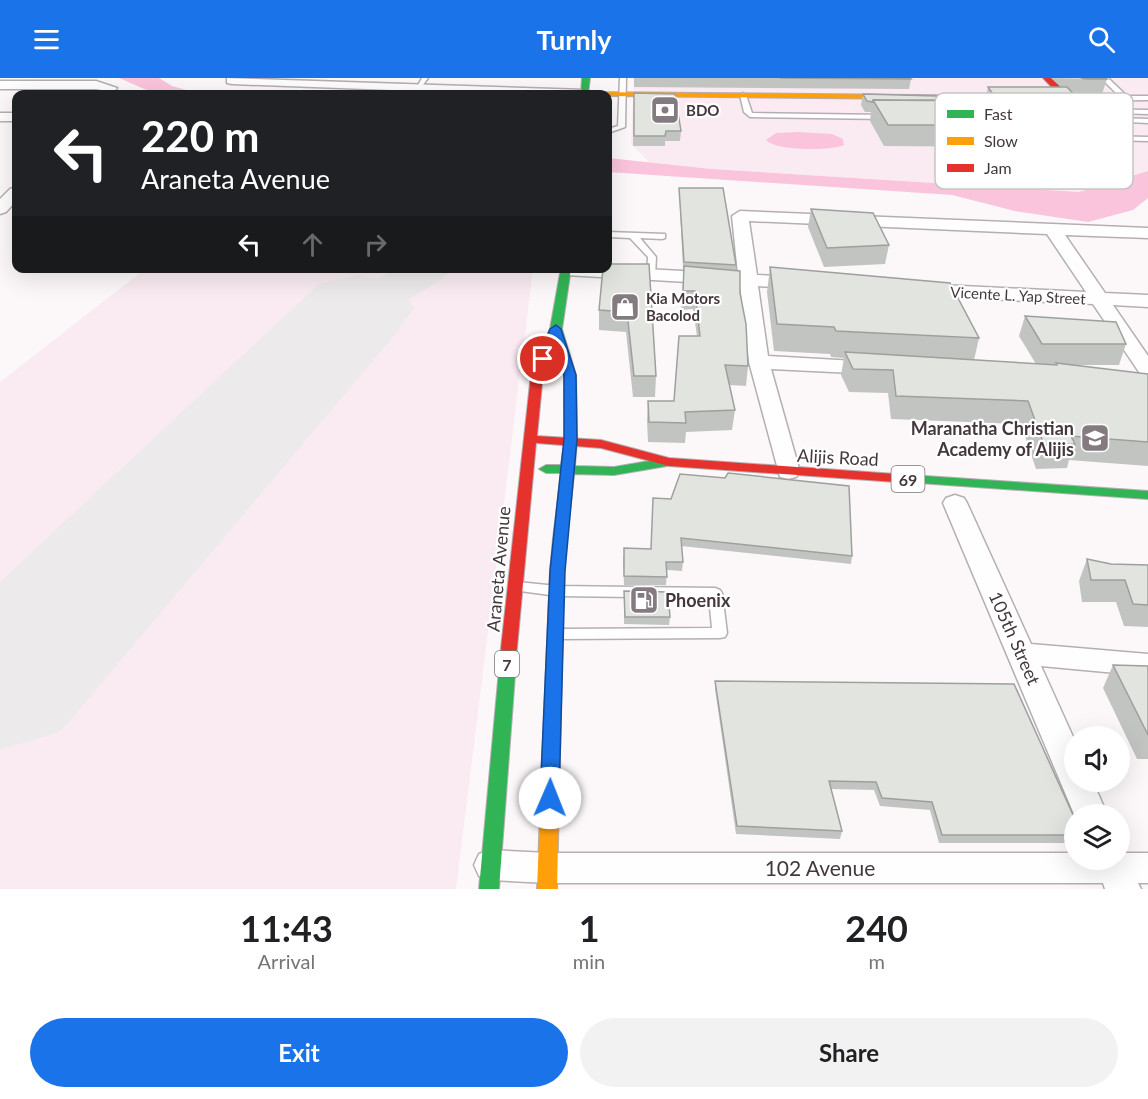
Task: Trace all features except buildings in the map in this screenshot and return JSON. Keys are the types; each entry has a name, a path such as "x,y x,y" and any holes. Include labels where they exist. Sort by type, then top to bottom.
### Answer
{"main road":[{"path":"1047,78 1062,93"},
{"path":"612,94 935,100"},
{"name":"Araneta Avenue","path":"490,877 514,587 537,374 556,329 565,273"},
{"name":"Araneta Avenue","path":"548,879 554,634 571,439 570,375 556,329"},
{"name":"Alijis Road","path":"531,439 571,439 622,446 669,462 1148,495"},
{"name":"Alijis Road","path":"526,468 614,471 669,462"}],"street":[{"path":"232,80 490,90"},
{"path":"0,85 96,84 110,88 109,90"},
{"path":"0,209 12,196"},
{"path":"788,472 759,362 738,218 744,215 1148,234"},
{"path":"1053,230 1102,299 1144,379"},
{"path":"612,272 817,284"},
{"name":"Vicente L. Yap Street","path":"900,288 1148,301"},
{"path":"759,362 889,369"},
{"name":"105th Street","path":"955,503 1064,750"},
{"path":"1023,654 1148,665"},
{"name":"102 Avenue","path":"490,877 548,879 1116,872 1148,868"}],"lane":[{"path":"612,130 621,127 623,78"},
{"path":"1104,78 1120,93"},
{"path":"743,95 747,112 750,115 890,117"},
{"path":"858,97 867,116"},
{"path":"1133,113 1148,112"},
{"path":"1133,120 1148,121"},
{"path":"1133,139 1148,139"},
{"path":"612,235 662,236"},
{"path":"633,236 652,257 652,274"},
{"path":"514,587 557,591 715,593 720,633 554,634"}],"shaded area":[{"path":"119,78 159,78 172,86 186,90 147,90"},
{"path":"634,78 1148,78 1148,171 1133,176 1133,93 935,93 935,183 712,169 649,162 631,144"},
{"path":"755,102 851,104 855,113 757,112"},
{"path":"776,133 832,134 843,139 844,145 804,149 780,146 766,140"},
{"path":"612,158 712,169 935,183 935,189 1031,189 1079,192 1089,189 1133,189 1133,176 1148,171 1148,198 1133,210 1088,222 1015,211 952,195 612,172"},
{"path":"1031,189 1089,189 1079,192"},
{"path":"140,273 533,273 456,889 0,889 0,382"}],"taxiway":[{"path":"358,308 421,273"}],"runway":[{"path":"0,685 358,308"}],"traffic: fast":[{"path":"585,90 586,78"},
{"path":"542,362 556,329 565,273"},
{"path":"556,329 570,375 571,439 560,539"},
{"path":"546,469 614,471 667,462"},
{"path":"910,479 1148,495"},
{"path":"489,889 509,648"}],"traffic: slow":[{"path":"612,94 935,97"},
{"path":"547,889 557,571 560,539"}],"traffic: jam":[{"path":"1047,78 1062,93"},
{"path":"509,648 537,374 542,362"},
{"path":"531,439 601,444 669,462 910,479"}],"place":[{"name":"BDO","path":"665,110"},
{"name":"Kia Motors Bacolod","path":"625,307"},
{"name":"Maranatha Christian Academy of Alijis","path":"1095,438"},
{"name":"Phoenix","path":"644,600"}],"route":[{"path":"543,359 556,329 570,375 571,439 557,571 550,798"}]}
